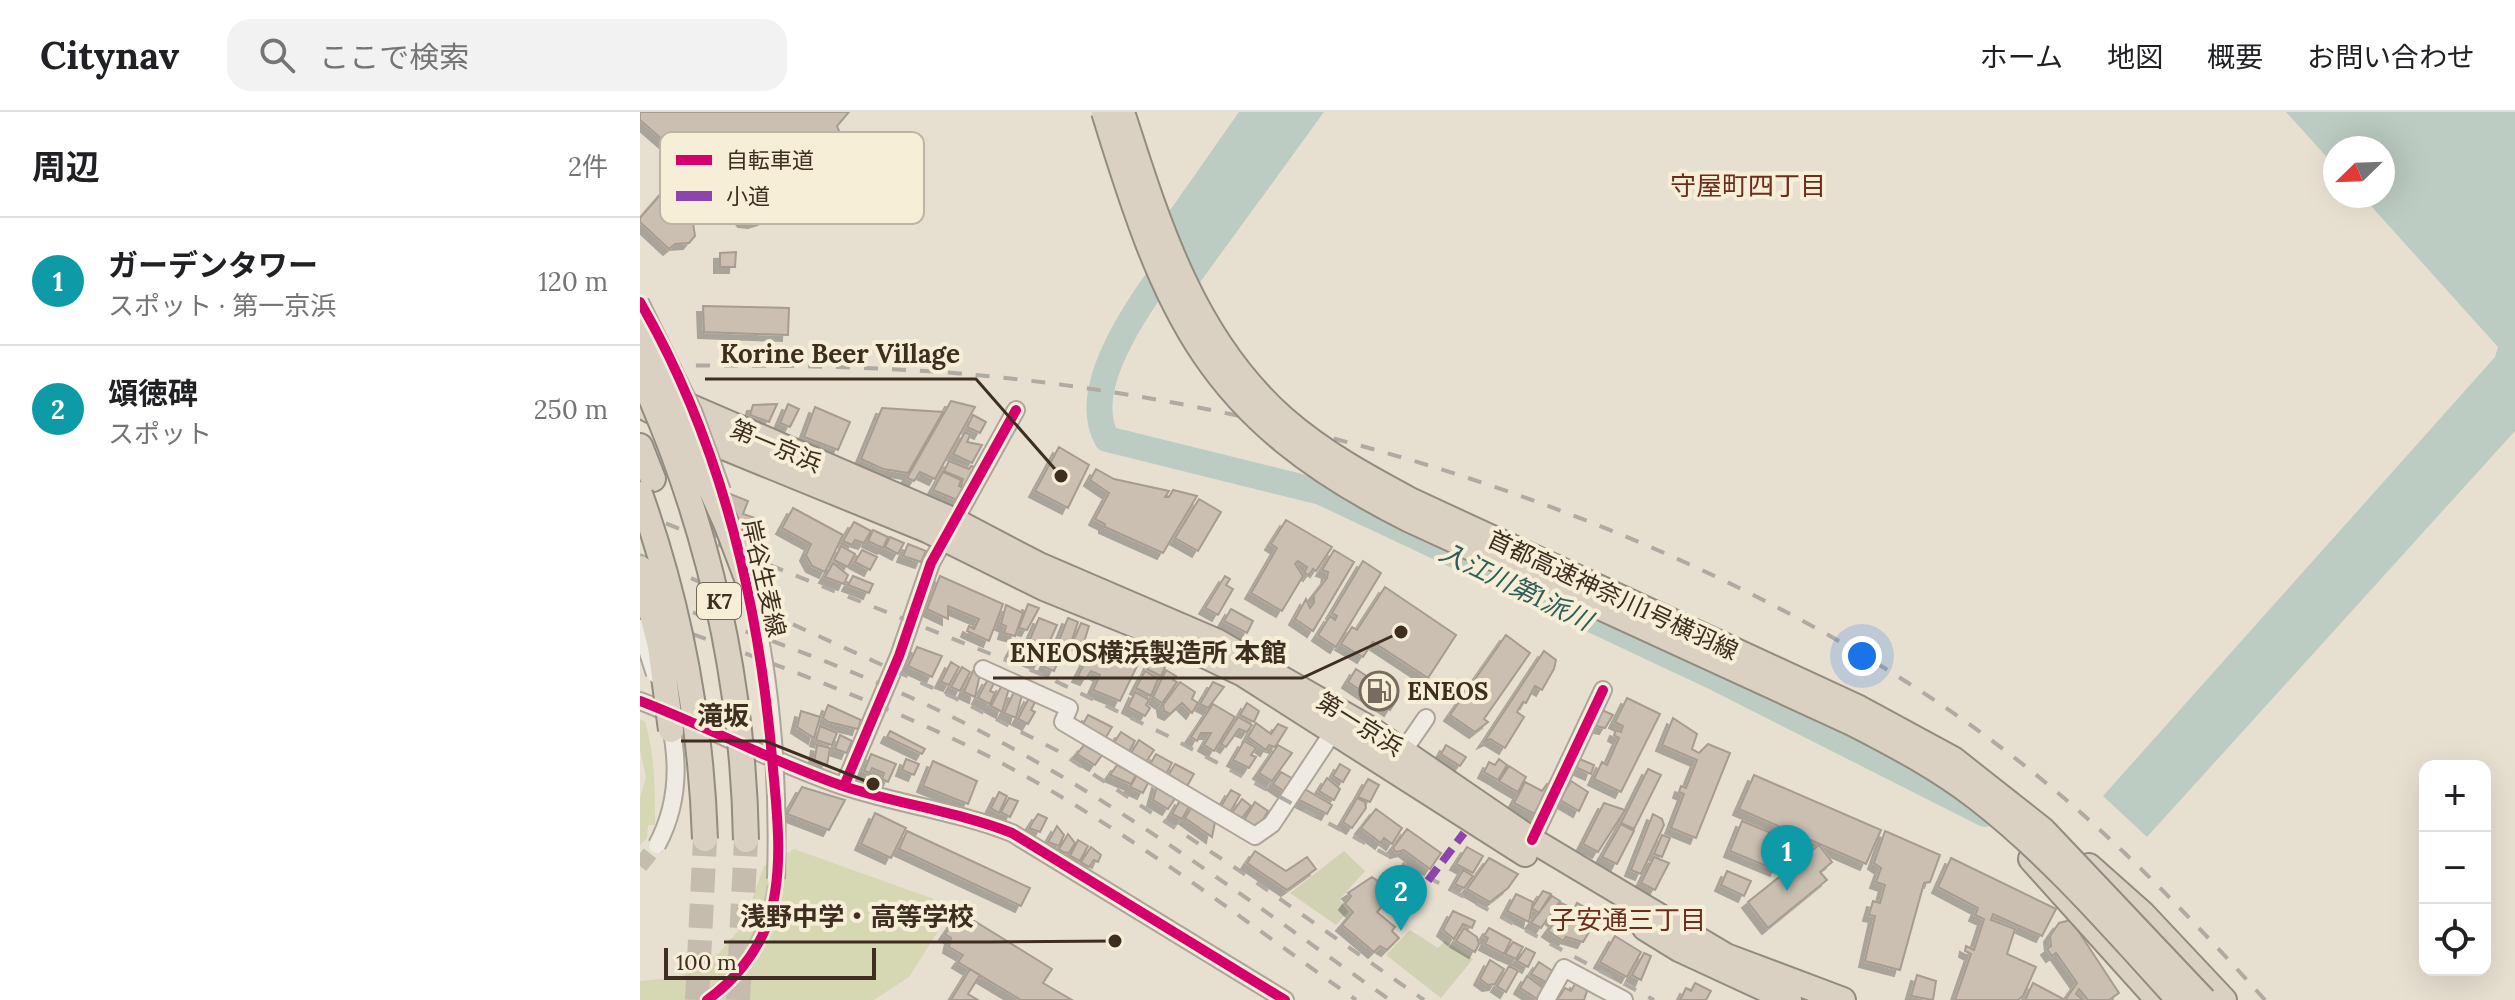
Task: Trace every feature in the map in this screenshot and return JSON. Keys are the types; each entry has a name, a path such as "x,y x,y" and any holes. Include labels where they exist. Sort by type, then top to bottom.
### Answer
{"highway":[{"name":"首都高速神奈川1号横羽線","path":"1104,112 1142,234 1183,324 1232,393 1292,451 1342,485 1408,519 1884,739 1946,776 2002,818 2058,869 2179,1000"},
{"name":"首都高速神奈川1号横羽線","path":"1122,112 1163,235 1198,309 1247,380 1303,435 1350,467 1458,524 1892,724 1953,759 2043,830 2204,1000"},
{"path":"640,331 726,523 748,581"},
{"name":"K7","path":"640,373 685,483 711,564 736,690 746,840"},
{"name":"第一京浜","path":"640,381 950,530 1044,588 1168,638 1243,674 1333,732 1397,760 1726,956 1843,1000"},
{"path":"640,395 685,492 711,564"},
{"name":"第一京浜","path":"640,405 721,446 1037,564 1118,596 1216,641 1285,677 1397,760 1679,949 1789,1000"},
{"path":"640,446 673,558 694,695"},
{"name":"K7","path":"640,494 671,590 694,695 705,839"},
{"path":"640,568 660,646 671,730"},
{"path":"1884,739 1941,779 2013,842 2158,1000"},
{"path":"2043,830 2132,904 2224,1000"}],"street":[{"name":"岸谷生麦線","path":"640,302 703,438 748,581 771,738 776,879"},
{"path":"844,786 899,656 931,563 1016,410"},
{"path":"640,628 676,754 676,793 657,845"},
{"path":"983,669 1069,708 1063,722 1255,836 1272,824 1333,732"},
{"path":"1532,840 1603,690"},
{"path":"640,701 798,770 844,786 966,815 1012,833 1285,1000"},
{"path":"1397,760 1426,718"},
{"path":"1546,1000 1564,968 1624,1000"}],"green space":[{"path":"640,720 645,721 651,747 655,825 648,825 647,838 640,845 640,798 646,777 640,750"},
{"path":"794,849 959,908 949,914 909,977 874,1000 640,1000 640,981 680,977 719,953 743,925 764,866"},
{"path":"1344,851 1365,871 1340,899 1348,912 1336,925 1290,893"},
{"path":"1410,930 1438,948 1445,941 1473,959 1441,998 1386,955"}],"shaded area":[{"path":"1239,112 1324,112 1198,285 1166,216"},
{"path":"2286,112 2515,112 2515,431 2147,837 2103,796 2495,357 2498,347 2373,208 2395,208 2395,136 2323,136 2323,153"}],"building":[{"path":"640,112 849,112 837,126 839,132 660,132 660,138 640,120"},
{"path":"660,195 660,224 693,224 695,236 689,243 675,244 669,249 640,222"},
{"path":"736,252 735,267 720,267 720,253"},
{"path":"703,306 789,308 788,335 704,332"},
{"path":"951,401 975,407 935,479 920,472 914,481 907,478"},
{"path":"777,404 769,422 750,415 753,405"},
{"path":"788,404 799,409 790,427 780,423"},
{"path":"815,407 850,422 838,450 804,437"},
{"path":"882,408 943,412 908,473 883,469 861,459"},
{"path":"973,415 986,422 980,433 967,427"},
{"path":"965,432 970,435 967,442 982,445 972,463 953,454"},
{"path":"1059,447 1089,465 1068,508 1035,491"},
{"path":"949,461 969,469 971,466 979,469 969,489 961,485 963,479 944,471"},
{"path":"1096,469 1114,479 1169,491 1165,497 1169,497 1173,490 1197,496 1163,553 1105,527 1095,519 1109,493 1090,480"},
{"path":"943,472 961,480 959,486 968,491 962,502 933,490"},
{"path":"703,483 748,501 743,514 758,519 749,541 718,529"},
{"path":"1199,499 1221,512 1198,551 1175,538"},
{"path":"793,508 843,535 825,572 812,566 806,555 811,544 782,528"},
{"path":"1286,520 1332,547 1316,571 1313,569 1309,575 1304,573 1307,567 1298,561 1295,564 1303,576 1282,611 1251,593 1277,548 1271,544"},
{"path":"854,522 871,531 864,543 855,540 852,545 843,541"},
{"path":"873,530 888,537 883,548 868,541"},
{"path":"890,537 904,543 898,554 885,547"},
{"path":"908,544 926,551 921,562 903,556"},
{"path":"841,546 855,554 848,567 834,560"},
{"path":"862,550 877,557 870,570 855,562"},
{"path":"1334,550 1354,562 1313,631 1295,619 1306,599 1310,608 1314,603 1314,595 1327,578 1328,572 1322,570"},
{"path":"1363,561 1381,573 1336,647 1318,635 1330,616 1335,620 1337,616 1332,613"},
{"path":"833,563 848,575 844,584 825,577"},
{"path":"853,576 873,584 869,593 848,585"},
{"path":"940,576 1003,604 989,641 967,631 969,626 974,629 979,619 948,606 948,619 927,609"},
{"path":"1225,576 1230,579 1226,585 1233,589 1218,615 1205,608"},
{"path":"1385,587 1456,635 1428,678 1373,642 1363,657 1341,644 1352,627 1357,630"},
{"path":"1028,604 1039,608 1027,630 1019,628"},
{"path":"1006,605 1023,613 1015,636 1004,633 1006,626 1001,624"},
{"path":"1231,609 1253,621 1247,633 1224,621"},
{"path":"1039,618 1057,625 1049,643 1044,645 1030,639"},
{"path":"1068,618 1078,622 1068,651 1056,648"},
{"path":"1081,623 1089,626 1083,645 1073,642"},
{"path":"1506,635 1530,653 1484,719 1488,722 1475,732 1450,715"},
{"path":"1087,641 1138,664 1120,701 1093,690 1100,675 1091,671 1086,679 1078,676 1089,654 1082,652"},
{"path":"1025,642 1031,645 1025,658 1011,652 1016,643 1023,646"},
{"path":"1033,645 1045,650 1039,664 1027,659"},
{"path":"917,647 942,656 932,677 908,666"},
{"path":"1051,650 1061,655 1054,671 1044,667"},
{"path":"1544,651 1556,660 1554,669 1542,690 1535,686 1526,703 1523,702 1517,712 1524,717 1505,748 1490,739 1484,742"},
{"path":"1154,654 1168,660 1161,676 1147,669"},
{"path":"951,662 959,667 949,685 941,682"},
{"path":"962,667 970,672 960,691 951,687"},
{"path":"1356,669 1398,697 1390,710 1348,682"},
{"path":"1166,670 1176,676 1173,680 1177,682 1162,703 1153,697"},
{"path":"973,671 980,674 975,697 964,692"},
{"path":"1145,671 1158,679 1151,696 1136,688"},
{"path":"988,679 995,681 990,691 995,693 990,704 978,698"},
{"path":"1180,682 1195,692 1192,699 1198,703 1192,713 1182,703 1170,714 1164,711 1163,705"},
{"path":"1213,682 1224,687 1208,708 1200,704"},
{"path":"1002,685 1009,688 1002,712 991,706"},
{"path":"1014,692 1022,695 1016,718 1004,713"},
{"path":"1135,692 1149,700 1146,705 1150,708 1145,716 1128,707"},
{"path":"1030,696 1036,700 1031,710 1035,712 1028,724 1018,719"},
{"path":"1627,698 1660,714 1621,792 1594,779 1602,762 1607,765 1619,738 1614,735 1616,730 1621,732 1623,726 1615,722"},
{"path":"1247,703 1259,711 1254,722 1240,715"},
{"path":"1213,704 1235,717 1214,751 1204,745 1211,733 1201,733 1197,741 1191,737"},
{"path":"828,705 861,720 858,729 823,718"},
{"path":"1602,710 1613,715 1605,728 1596,726"},
{"path":"801,711 820,717 814,738 797,727"},
{"path":"1088,715 1112,727 1105,739 1082,726"},
{"path":"1238,717 1252,725 1247,732 1239,729 1226,747 1221,744"},
{"path":"1673,718 1697,734 1692,749 1699,753 1708,744 1730,753 1696,838 1671,828 1684,794 1679,792 1681,786 1686,788 1697,760 1662,745"},
{"path":"1256,723 1271,734 1278,724 1287,728 1275,747 1269,745 1266,750 1248,737"},
{"path":"820,726 837,733 832,745 816,740"},
{"path":"890,731 925,749 922,754 887,737"},
{"path":"1121,732 1135,741 1128,753 1113,744"},
{"path":"840,735 852,741 847,753 835,749"},
{"path":"1139,740 1154,750 1146,762 1131,753"},
{"path":"1244,741 1256,748 1251,755 1256,757 1249,768 1233,760"},
{"path":"817,745 830,748 827,765 814,763"},
{"path":"1084,745 1102,755 1095,765 1077,754"},
{"path":"1278,745 1292,753 1272,781 1259,773"},
{"path":"1446,745 1466,757 1460,766 1441,754"},
{"path":"871,754 896,764 888,782 882,779 884,773 872,768 870,773 864,771"},
{"path":"1156,754 1172,763 1165,776 1148,768"},
{"path":"1577,758 1594,765 1591,774 1575,767"},
{"path":"906,759 919,764 914,775 902,770"},
{"path":"1499,759 1507,765 1498,780 1484,772 1489,762 1495,765"},
{"path":"933,761 977,781 968,804 923,786"},
{"path":"1175,764 1194,774 1186,788 1166,779"},
{"path":"1340,764 1350,770 1343,782 1333,776"},
{"path":"1117,765 1136,775 1131,784 1110,775"},
{"path":"1509,766 1526,777 1518,792 1499,781"},
{"path":"1648,769 1661,775 1634,829 1621,823"},
{"path":"1281,772 1297,781 1288,794 1273,784"},
{"path":"1138,773 1150,779 1143,793 1130,787"},
{"path":"1754,775 1881,830 1866,864 1739,809"},
{"path":"1327,778 1340,789 1334,800 1319,791"},
{"path":"1368,779 1379,785 1370,802 1358,797"},
{"path":"1571,781 1588,792 1579,811 1560,800"},
{"path":"1158,782 1178,794 1168,809 1153,800"},
{"path":"1525,782 1542,791 1547,784 1556,787 1540,817 1514,803"},
{"path":"802,787 845,800 829,830 787,814"},
{"path":"1303,788 1332,805 1327,814 1297,799"},
{"path":"1231,790 1240,795 1229,814 1220,808"},
{"path":"999,792 1007,796 999,813 991,808"},
{"path":"1009,798 1018,801 1010,817 1001,812"},
{"path":"1357,798 1365,802 1366,808 1352,828 1343,822"},
{"path":"1181,799 1190,805 1182,819 1172,814"},
{"path":"1242,799 1251,806 1242,818 1232,813"},
{"path":"1255,802 1268,811 1257,830 1243,822"},
{"path":"1604,803 1625,810 1598,852 1583,844"},
{"path":"1193,805 1215,822 1212,837 1185,818"},
{"path":"1376,809 1402,828 1392,844 1384,838 1381,843 1361,828"},
{"path":"875,813 906,828 891,858 861,844"},
{"path":"1038,814 1047,818 1040,832 1029,828"},
{"path":"1653,814 1662,819 1664,825 1641,874 1631,870"},
{"path":"1742,821 1788,840 1776,870 1730,851"},
{"path":"1621,824 1634,831 1617,864 1602,857"},
{"path":"1057,826 1064,835 1059,846 1048,842"},
{"path":"1407,829 1441,853 1430,869 1404,850 1396,852 1393,848"},
{"path":"907,831 1030,888 1021,906 899,849"},
{"path":"1885,831 1940,855 1930,882 1924,883 1900,970 1865,961 1875,916 1869,915 1873,901 1880,903 1885,885 1876,882 1881,868 1874,863"},
{"path":"1068,834 1075,843 1069,853 1059,849"},
{"path":"1662,835 1670,838 1662,857 1654,854"},
{"path":"1078,840 1088,846 1080,861 1070,856"},
{"path":"1819,845 1832,862 1820,872 1827,880 1768,928 1748,902"},
{"path":"1091,847 1101,855 1098,862 1094,860 1089,867 1081,862"},
{"path":"1467,847 1483,856 1473,873 1456,864"},
{"path":"1255,851 1286,871 1307,857 1316,869 1287,890 1247,863"},
{"path":"1654,857 1669,863 1655,890 1641,883"},
{"path":"1489,858 1518,874 1508,888 1490,902 1467,889"},
{"path":"1951,858 2056,909 2042,936 1993,914 1991,920 2015,929 2007,954 2036,967 2023,996 2018,1000 1955,1000 1971,954 1965,951 1966,946 1974,950 1984,919 1975,915 1978,908 1938,887"},
{"path":"1463,870 1473,876 1464,888 1455,884"},
{"path":"1727,871 1751,881 1744,896 1721,885"},
{"path":"1372,877 1395,893 1377,912 1395,927 1392,931 1399,938 1387,950 1380,946 1374,952 1342,925 1353,912 1345,904 1351,896 1348,893"},
{"path":"1543,891 1551,894 1539,913 1532,908"},
{"path":"1516,894 1533,902 1529,922 1507,911"},
{"path":"1552,896 1560,901 1541,928 1531,923"},
{"path":"1561,903 1574,909 1577,903 1593,912 1589,920 1594,924 1583,942 1566,937 1563,941 1548,931 1555,921 1551,918"},
{"path":"1453,911 1475,921 1472,928 1463,924 1454,939 1443,930"},
{"path":"960,912 1052,969 1043,983 1072,1000 1021,1000 958,962 963,955 949,947 951,938 945,934"},
{"path":"2071,920 2119,993 2109,1000 2088,1000 2079,989 2076,994 2083,1000 2065,1000 2077,983 2056,953 2052,956 2047,949 2051,946 2050,936 2059,923"},
{"path":"1464,928 1477,937 1479,944 1475,952 1456,941"},
{"path":"1489,928 1511,940 1504,954 1485,944 1488,938 1484,936"},
{"path":"1615,936 1641,952 1627,977 1600,962"},
{"path":"1513,942 1523,947 1516,959 1505,954"},
{"path":"1526,948 1535,953 1528,967 1517,961"},
{"path":"1644,953 1651,956 1641,980 1632,975"},
{"path":"1490,960 1504,969 1495,984 1488,985 1480,979"},
{"path":"1539,962 1557,974 1551,985 1531,974"},
{"path":"1509,966 1518,971 1506,992 1497,986"},
{"path":"970,969 980,975 968,994 978,1000 951,1000"},
{"path":"1917,975 1936,981 1933,1000 1911,996"},
{"path":"1527,976 1547,991 1539,1000 1520,988"},
{"path":"1576,982 1588,988 1584,1000 1557,1000 1565,988 1571,991"},
{"path":"1695,983 1711,991 1706,1000 1680,1000 1686,988 1691,991"},
{"path":"2033,983 2065,1000 2025,1000"}],"waterway":[{"name":"入江川第1派川","path":"1173,258 1131,319 1107,369 1101,394 1100,418 1107,439 1321,492 1714,677 1985,814"}],"tunnel":[{"path":"697,1000 705,839"},
{"path":"738,1000 746,840"},
{"path":"640,866 657,845"},
{"path":"707,1000 735,975 755,947 768,915 776,879"}],"railway":[{"path":"640,366 885,369 966,374 1102,391 1240,416 1378,451 1515,494 1649,546 1777,607 1898,677 2011,755 2112,841 2175,903 2265,1000"},
{"path":"640,513 1043,675 1166,735 1654,1000"},
{"path":"640,555 955,698 1058,751 1240,871 1424,1000"},
{"path":"640,594 854,673 937,710 1032,759 1188,858 1390,1000"},
{"path":"640,615 886,709 1017,772 1166,864 1356,1000"}],"marked path":[{"path":"1399,919 1464,833"}],"cycle path":[{"path":"640,302 694,412 733,528 758,647 775,788 778,868 767,925 742,967 707,1000"},
{"path":"844,786 899,656 931,563 1016,410"},
{"path":"1532,840 1603,690"},
{"path":"640,701 840,785 1012,833 1285,1000"}],"place":[{"name":"Korine Beer Village","path":"1061,476"},
{"name":"ENEOS横浜製造所 本館","path":"1401,632"},
{"name":"ENEOS","path":"1379,691"},
{"name":"滝坂","path":"873,784"},
{"name":"ガーデンタワー","path":"1787,891"},
{"name":"頌徳碑","path":"1401,931"},
{"name":"浅野中学・高等学校","path":"1115,941"}],"district":[{"name":"守屋町四丁目","path":"1748,185"},
{"name":"子安通三丁目","path":"1628,919"}]}
